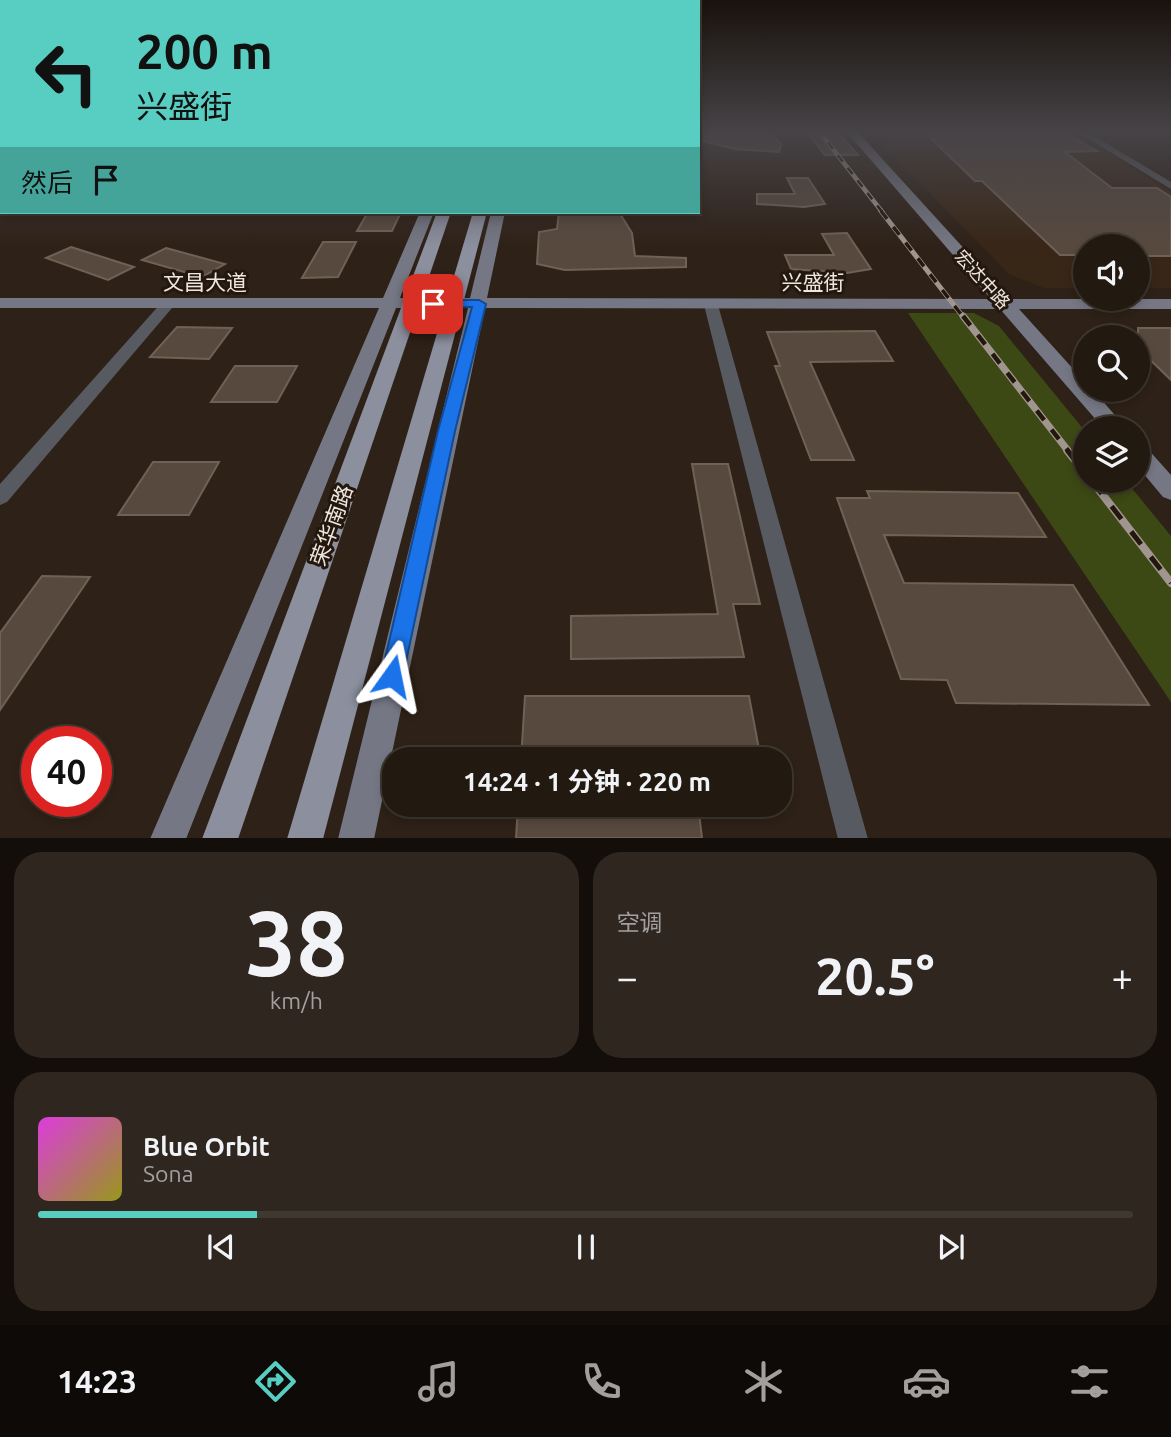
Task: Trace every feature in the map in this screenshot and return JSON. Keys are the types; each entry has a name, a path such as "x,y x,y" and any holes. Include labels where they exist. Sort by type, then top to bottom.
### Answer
{"main road":[{"path":"305,838 402,486 468,304 480,214"},
{"name":"荣华南路","path":"220,838 400,304"}],"street":[{"name":"宏达中路","path":"885,169 1104,416"},
{"path":"1143,169 1171,186"},
{"path":"356,838 446,431 468,304 497,214"},
{"path":"168,838 400,304 433,215"},
{"name":"文昌大道","path":"0,303 468,304"},
{"name":"兴盛街","path":"468,304 1171,304"},
{"path":"0,496 167,305"},
{"path":"711,305 853,838"},
{"path":"402,486 446,431"},
{"path":"1150,467 1171,491"}],"shaded area":[{"path":"906,169 1134,169 1171,192 1171,288 1150,288 1150,234 1073,234 1073,288 1044,288 1010,275"}],"green space":[{"path":"908,313 974,313 999,326 1073,416 1073,493 1136,493 1171,536 1171,702"}],"building":[{"path":"963,169 1087,169 1112,188 1157,188 1171,197 1171,256 1150,256 1150,234 1073,234 1073,255 1060,255 982,181 975,181"},
{"path":"787,178 808,178 825,204 804,207 757,204 757,194 795,194"},
{"path":"367,214 400,214 392,231 357,231"},
{"path":"559,214 620,214 632,233 635,256 686,258 686,267 565,270 537,264 539,232 557,229"},
{"path":"847,233 871,269 847,273 791,269 785,255 834,255 822,234"},
{"path":"323,242 356,242 338,277 302,278"},
{"path":"71,247 134,267 108,280 46,258"},
{"path":"166,248 225,264 202,277 142,260"},
{"path":"177,327 232,328 209,359 150,357"},
{"path":"1150,328 1171,328 1171,380 1150,360"},
{"path":"875,331 893,361 810,362 854,460 811,460 775,366 780,366 767,332"},
{"path":"235,366 297,366 277,402 211,402"},
{"path":"153,462 219,462 189,515 118,515"},
{"path":"692,464 728,464 760,604 733,604 744,657 571,659 571,616 718,614"},
{"path":"867,491 1018,493 1046,537 884,535 904,583 1073,585 1149,705 956,703 947,680 901,679 837,498 870,498"},
{"path":"42,576 90,577 0,710 0,633"},
{"path":"525,696 749,696 759,747 522,747"},
{"path":"517,817 699,817 702,838 516,838"}],"railway":[{"path":"849,169 883,213"},
{"path":"881,211 964,318"},
{"path":"963,316 1069,452"},
{"path":"1067,450 1073,458"},
{"path":"1101,493 1171,583"}],"route":[{"path":"392,676 446,431 479,304 433,304"}]}
